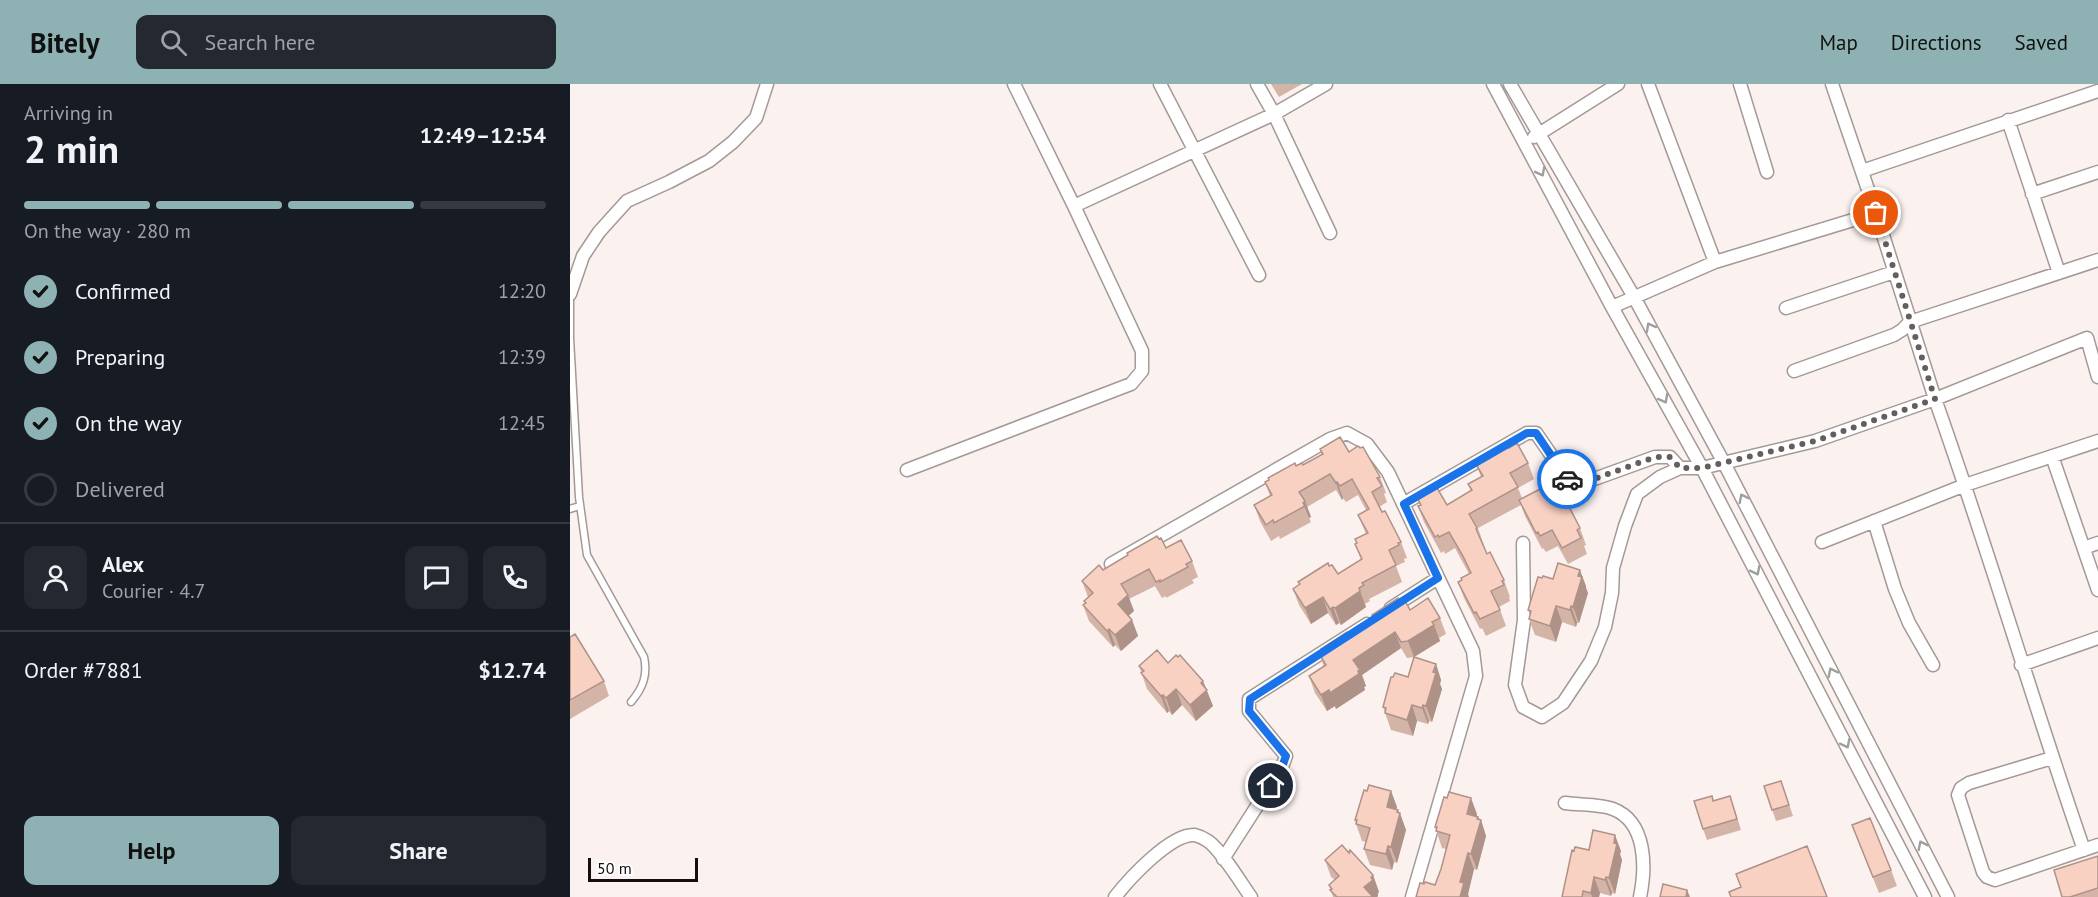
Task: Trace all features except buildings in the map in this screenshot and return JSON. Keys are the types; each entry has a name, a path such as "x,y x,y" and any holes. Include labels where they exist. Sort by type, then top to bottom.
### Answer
{"street":[{"path":"570,294 583,256 598,232 627,201 709,160 733,142 756,118 767,84"},
{"path":"907,470 1131,384 1142,371 1142,351 1014,84"},
{"path":"1160,84 1259,275"},
{"path":"1257,84 1274,114 1330,233"},
{"path":"1074,206 1274,114 1326,84"},
{"path":"1493,84 1612,307 1702,468 1925,897"},
{"path":"1510,84 1634,297 1724,463 1948,897"},
{"path":"1525,142 1618,84"},
{"path":"1648,84 1715,262"},
{"path":"1740,84 1767,172"},
{"path":"1832,84 1965,484 2021,665 2084,850"},
{"path":"1862,171 2098,91"},
{"path":"2008,120 2059,273"},
{"path":"2032,194 2098,172"},
{"path":"1612,307 1715,262 1876,213"},
{"path":"1794,371 1894,335 1910,322 2098,260"},
{"path":"1786,308 1894,272"},
{"path":"1523,543 1524,620 1515,685 1523,707 1542,717 1563,703 1591,661 1605,627 1612,593 1613,568 1637,494 1660,477 1680,468 1702,468 1815,441 1935,399 2092,336 2098,377"},
{"path":"1111,564 1330,439 1347,433 1367,444 1388,472 1404,504 1473,651 1476,675 1412,897"},
{"path":"1404,504 1527,433 1536,433 1569,481 1575,483 1586,482 1655,457 1670,457 1680,468"},
{"path":"1821,542 1965,484 2098,441"},
{"path":"2052,456 2098,590"},
{"path":"1874,521 1895,589 1909,623 1933,665"},
{"path":"2084,548 2098,543"},
{"path":"1223,859 1282,767 1286,756 1249,711 1250,699 1438,578"},
{"path":"2021,665 2098,638"},
{"path":"2052,758 1969,783 1961,788 1958,795 1983,872 1987,877 1995,880 2098,845"},
{"path":"1565,803 1613,809 1630,822 1638,834 1643,852 1644,878 1640,897"},
{"path":"1115,897 1124,885 1168,845 1184,837 1196,835 1210,842 1251,897"}],"lane":[{"path":"570,294 572,385 580,506 586,555 644,657 647,669 639,692 631,702"},
{"path":"570,509 580,506"}],"way so far":[{"path":"1567,479 1575,483 1586,482 1655,457 1670,457 1680,468 1702,468 1815,441 1935,399 1876,213"}],"route":[{"path":"1271,786 1286,756 1249,711 1250,699 1438,578 1404,504 1527,433 1536,433 1567,479"}]}
